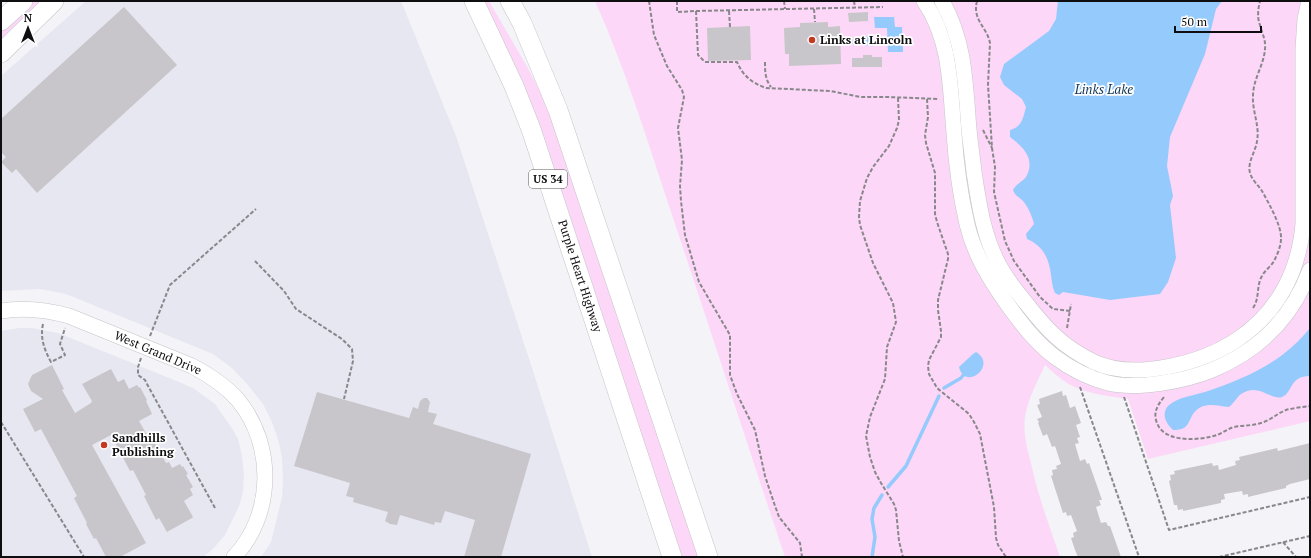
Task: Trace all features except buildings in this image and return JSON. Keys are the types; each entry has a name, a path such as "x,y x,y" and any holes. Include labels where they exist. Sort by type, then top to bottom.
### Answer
{"main road":[{"path":"1,21 23,1"},
{"path":"1,54 54,1"},
{"name":"Purple Heart Highway","path":"474,1 514,86 531,129 672,557"},
{"name":"US 34","path":"510,1 561,117 708,557"}],"street":[{"path":"924,1 938,25 948,63 957,159 963,201 970,235 985,272 1053,335 1082,356 1099,364 1113,368 1133,369 1158,368 1183,363 1221,349 1245,334 1257,324 1279,299 1292,273 1304,257 1304,34 1309,1"},
{"path":"942,1 952,20 962,55 972,158 985,231 999,264 1006,290 1024,325 1041,345 1054,357 1074,370 1110,383 1146,385 1166,382 1210,371 1228,363 1254,347 1272,331 1291,308 1301,292 1310,270"},
{"path":"938,25 952,20"},
{"path":"957,159 972,158"},
{"name":"West Grand Drive","path":"1,311 31,309 45,310 192,366 211,376 224,386 247,413 261,445 264,466 265,486 261,506 248,539 234,557"}],"path":[{"path":"650,1 654,35 666,66 682,90 684,97 678,128 682,160 680,201 685,235 699,282 730,335 730,375 737,394 755,430 763,469 779,517 800,543 802,557"},
{"path":"677,1 677,12 883,7"},
{"path":"784,1 785,9"},
{"path":"854,1 855,8"},
{"path":"977,1 976,6 979,23 989,37 990,44 988,85 992,148 995,167 994,192 1005,241 1014,261 1028,283 1040,297 1056,310 1070,311"},
{"path":"1250,311 1257,301 1262,275 1275,260 1280,247 1281,238 1280,230 1272,212 1250,173 1250,167 1258,140 1253,103 1254,82 1265,49 1265,42 1259,24 1258,15 1260,1"},
{"path":"814,9 815,22"},
{"path":"696,11 698,55 705,62 737,62 745,77 762,86 772,88 830,91 861,97 943,99"},
{"path":"729,11 730,27"},
{"path":"765,62 766,76 772,88"},
{"path":"898,98 899,120 897,128 889,146 873,167 867,178 860,201 859,217 860,225 873,263 893,303 896,322 887,348 885,379 870,417 866,436 867,445 875,472 896,510 899,541 903,557"},
{"path":"927,99 928,117 925,135 935,173 935,214 948,254 938,300 941,337 929,360 929,374 937,388 969,414 980,434 994,507 996,538 998,546 1006,557"},
{"path":"148,341 170,285 256,209"},
{"path":"255,260 284,291 296,309 342,340 352,349 353,361 344,399"},
{"path":"1067,328 1071,304"},
{"path":"45,310 41,336 45,351 51,362 65,355 60,344 68,320"},
{"path":"143,354 138,367 138,375 145,380 215,508"},
{"path":"1080,386 1139,557"},
{"path":"1122,393 1169,530 1310,497"},
{"path":"1164,396 1156,409 1155,416 1157,424 1161,430 1168,435 1177,438 1192,438 1218,434 1227,429 1258,424 1285,410 1310,406"},
{"path":"1,422 84,557"},
{"path":"1219,557 1310,536"},
{"path":"1283,542 1296,557"}],"shaded area":[{"path":"30,1 44,1 1,45 1,29"},
{"path":"86,1 401,1 456,136 592,557 261,557 271,542 282,497 282,458 272,422 263,404 232,368 213,354 66,294 40,289 1,291 1,76"},
{"path":"483,1 489,1 529,70 551,114 699,557 680,557"},
{"name":"Links at Lincoln","path":"595,1 1310,1 1310,421 1148,459 1128,399 1081,390 1061,379 1045,365 1028,404 1025,417 1025,435 1037,487 1060,557 785,557 635,104 606,26"},
{"path":"19,328 32,328 58,333 193,388 215,404 238,439 244,475 243,492 240,504 225,535 213,549 203,557 1,557 1,331"}],"water":[{"name":"Links Lake","path":"1058,1 1222,1 1216,9 1205,54 1170,137 1167,166 1173,196 1170,205 1176,258 1168,282 1160,294 1110,300 1063,292 1059,295 1054,291 1047,258 1037,245 1027,239 1026,234 1034,224 1026,205 1013,190 1026,177 1030,165 1029,159 1023,149 1010,137 1010,130 1014,129 1020,124 1026,107 1022,99 1004,85 1000,77 1004,64 1049,31 1056,19"},
{"path":"874,17 894,17 895,27 902,27 903,52 888,52 887,28 875,28"},
{"path":"862,36 873,36 874,46 852,44 853,39"},
{"path":"1310,328 1310,376 1298,379 1286,395 1278,398 1259,391 1247,391 1241,394 1229,407 1211,405 1201,407 1196,410 1187,425 1180,430 1173,430 1168,425 1165,419 1165,412 1168,406 1176,400 1223,386 1251,374 1277,359 1289,350"},
{"path":"976,352 982,357 982,369 973,377 967,377 962,374 959,367"}],"waterway":[{"path":"944,388 961,378 965,373"},
{"path":"888,487 906,466 939,396"},
{"path":"872,557 875,537 872,519 874,508 882,495"}],"place":[{"name":"Links at Lincoln","path":"812,40"},
{"name":"Sandhills Publishing","path":"104,445"}]}
